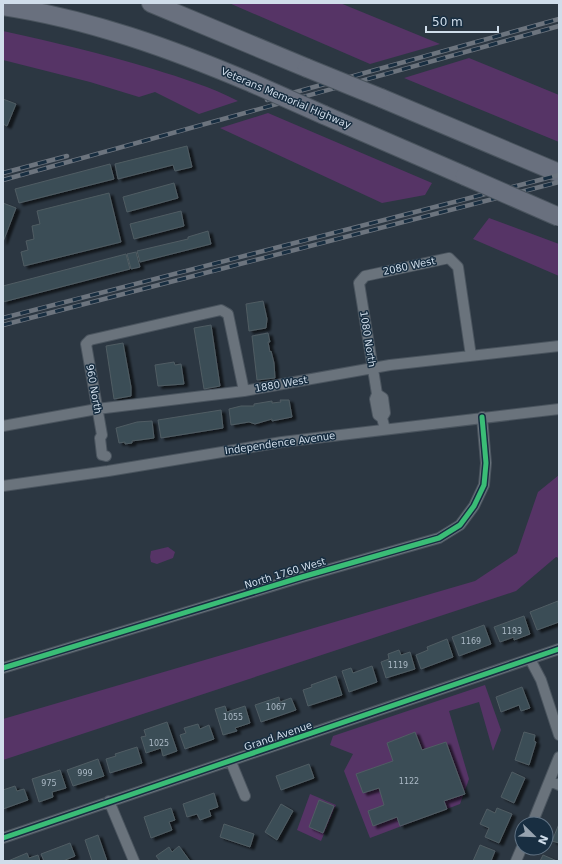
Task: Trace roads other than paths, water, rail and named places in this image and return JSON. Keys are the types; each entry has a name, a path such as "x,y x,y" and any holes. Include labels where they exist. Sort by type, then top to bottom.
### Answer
{"highway":[{"path":"151,3 559,173"},
{"name":"Veterans Memorial Highway","path":"10,7 122,34 187,56 559,217"}],"street":[{"name":"2080 West","path":"359,283 365,276 449,258 458,267 471,356"},
{"name":"1080 North","path":"359,283 377,394 375,399 378,415 382,418 385,430"},
{"name":"960 North","path":"108,471 106,456 102,455 100,438 102,435 86,344 90,340 222,310 228,314 244,391"},
{"name":"1880 West","path":"3,426 97,409 244,391 373,368 559,346"},
{"name":"Independence Avenue","path":"3,486 108,471 282,442 559,409"},
{"name":"North 1760 West","path":"3,668 317,573 439,538 460,525 474,506 484,485 486,463 482,417"},
{"name":"Grand Avenue","path":"3,838 109,801 231,762 559,649"},
{"path":"530,659 541,680 559,735"},
{"path":"536,816 554,783 559,757"},
{"path":"231,762 245,796"},
{"path":"109,801 134,861"}],"railway":[{"path":"267,100 559,19"},
{"path":"3,180 559,26"},
{"path":"3,173 67,156"},
{"path":"3,318 559,175"},
{"path":"3,325 559,182"}]}
